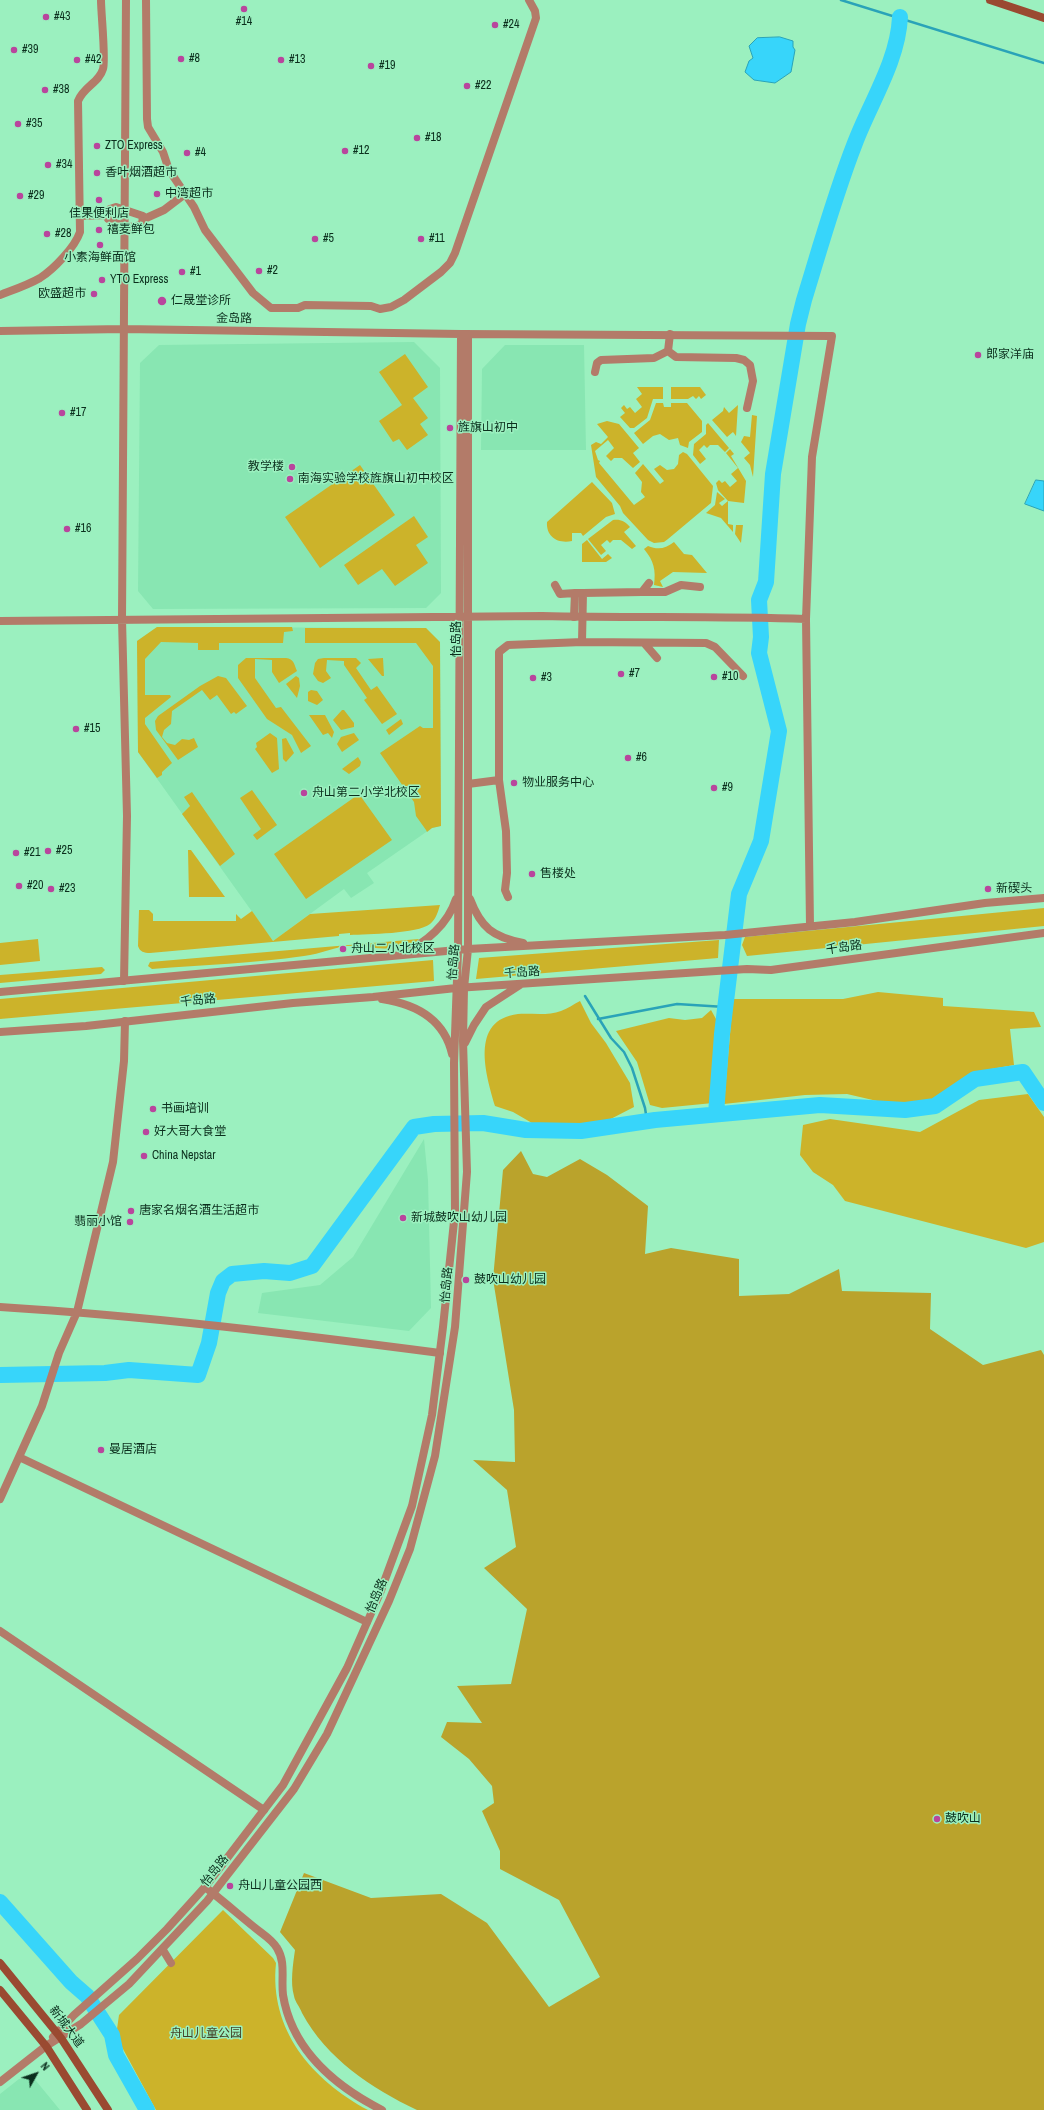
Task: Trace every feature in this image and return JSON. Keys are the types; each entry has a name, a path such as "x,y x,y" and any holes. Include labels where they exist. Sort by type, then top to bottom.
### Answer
{"main road":[{"path":"990,0 1044,18"},
{"name":"新城大道","path":"0,1963 59,2035 108,2110"},
{"path":"0,1990 46,2046 87,2110"}],"street":[{"path":"0,295 39,278 46,273 76,243 80,232 78,101 82,91 98,79 103,68 101,0"},
{"path":"124,981 127,816 122,619 123,329 126,227 126,0"},
{"path":"146,0 148,127 163,152 169,170 185,194 205,230 230,264 253,293 271,308 298,308 305,305 324,305 371,306 380,309 391,307 404,300 442,272 450,263 455,253 536,18 535,11 529,0"},
{"path":"106,214 108,219 126,227 138,226 142,224 144,220 164,210 185,194"},
{"path":"80,216 106,214 110,209 116,207 126,209 143,216 144,220"},
{"name":"金岛路","path":"0,331 123,329 464,334 776,334 832,336 812,457 806,619"},
{"path":"59,2035 74,2015 138,1959 205,1887 283,1785 347,1668 380,1594 412,1506 432,1415 455,1212 454,1063 460,988 458,951 458,893 464,617 464,334"},
{"path":"668,351 670,334"},
{"path":"595,372 597,363 601,360 654,358 668,351"},
{"path":"668,351 676,357 736,358 744,360 750,365 753,381 747,408"},
{"path":"642,592 649,583"},
{"path":"554,585 560,594 665,592 681,585 700,587"},
{"path":"579,593 578,617 582,642"},
{"path":"0,620 464,617 806,619 810,926"},
{"name":"怡岛路","path":"0,2082 59,2035 81,2024 112,1998 163,1950 213,1893 294,1789 327,1734 389,1601 410,1549 435,1456 448,1381 463,1247 467,1172 464,1048 460,988 468,949 468,784 464,617"},
{"path":"508,897 504,890 507,873 506,831 499,780 499,652 508,645 582,642 706,643 715,647 743,676"},
{"path":"644,643 657,658"},
{"path":"468,784 499,780"},
{"path":"397,956 421,944 440,927 448,917 458,893"},
{"path":"468,895 480,922 486,928 504,939 534,946"},
{"name":"千岛路","path":"0,992 468,949 725,935 855,922 985,904 1044,898"},
{"name":"千岛路","path":"0,1032 460,988 747,969 771,970 1044,933"},
{"path":"464,1048 471,1031 486,1007 521,985"},
{"path":"373,997 400,1002 419,1009 430,1016 439,1025 450,1049 454,1063"},
{"path":"0,1499 42,1406 60,1353 77,1312 113,1162 124,1061 125,1021"},
{"path":"0,1307 77,1312 237,1327 440,1353"},
{"path":"19,1456 367,1622"},
{"path":"0,1632 264,1810"},
{"path":"205,1887 277,1948 283,1964 283,1994 289,2019 304,2048 326,2073 345,2089 382,2110"},
{"path":"163,1950 170,1963"}],"shaded area":[{"name":"南海实验学校旌旗山初中校区","path":"414,342 440,368 441,593 426,608 153,609 138,591 140,363 159,345"},
{"path":"505,345 584,345 586,450 481,450 482,369"},
{"name":"舟山第二小学北校区","path":"157,627 426,628 440,642 441,826 432,828 367,873 374,883 351,898 344,889 273,941 138,752 137,641"},
{"name":"新城鼓吹山幼儿园","path":"424,1139 428,1180 431,1308 409,1331 258,1313 262,1293 320,1285 353,1257"},
{"path":"521,1151 533,1174 547,1177 580,1159 607,1175 648,1206 645,1254 671,1248 739,1259 739,1296 789,1294 839,1269 842,1291 931,1293 930,1329 983,1365 1041,1350 1044,1355 1044,2110 417,2110 367,2082 337,2058 312,2029 302,2013 295,1998 292,1985 295,1950 280,1932 304,1873 371,1898 441,1894 487,1923 549,2007 600,1977 559,1900 500,1869 500,1851 482,1811 494,1803 492,1786 469,1759 441,1737 447,1722 482,1723 457,1686 511,1684 527,1609 484,1568 516,1547 507,1490 473,1460 515,1462 514,1410 493,1279 503,1170"},
{"path":"32,2076 60,2110 0,2110 0,2094 19,2079"}],"green space":[{"path":"405,354 428,387 413,398 428,418 420,424 428,435 407,450 399,439 393,442 379,421 402,405 379,372"},
{"path":"637,387 663,387 663,399 653,399 647,418 634,428 630,428 620,417 625,413 621,408 624,405 627,409 630,407 635,413 642,407 636,399 642,394"},
{"path":"671,387 700,387 706,395 701,399 699,396 696,399 693,396 688,399 671,399"},
{"path":"656,403 663,403 664,407 671,407 671,403 687,403 702,421 702,432 689,442 688,448 680,445 678,438 669,440 660,434 653,436 643,444 634,433 650,420"},
{"path":"738,405 736,436 733,432 727,437 712,420 723,411 724,407 729,413"},
{"path":"752,415 757,416 753,477 750,465 744,458 750,453 741,442 744,436 750,437"},
{"path":"607,421 619,424 639,448 633,453 640,462 633,468 622,458 614,458 611,461 606,456 614,448 608,440 595,451 598,460 600,461 599,463 634,505 645,497 641,492 642,482 635,473 643,464 660,484 664,481 654,469 660,465 667,470 674,469 678,464 679,455 683,452 687,454 713,486 711,503 664,542 654,543 648,540 623,513 620,506 596,477 591,445 596,442 601,444 608,437 597,424"},
{"path":"708,423 729,448 725,452 718,445 710,445 707,448 704,445 699,450 706,459 700,464 693,455 694,444 706,434 706,425"},
{"path":"730,449 734,454 731,456 746,481 744,503 728,501 718,490 716,483 719,480 722,483 725,481 730,487 737,481 731,474 738,468 726,453"},
{"path":"360,465 395,515 320,568 285,517"},
{"path":"592,482 612,503 615,514 606,517 583,536 581,533 572,533 572,541 567,542 554,538 549,532 547,522"},
{"path":"717,492 725,499 719,503 722,506 728,501 728,524 733,525 733,532 721,518 706,513 715,505"},
{"path":"414,516 428,537 416,545 428,563 395,586 382,569 358,585 344,565"},
{"path":"613,520 622,521 630,527 624,532 636,546 632,549 621,540 613,540 610,543 607,540 601,545 606,551 601,555 588,539"},
{"path":"736,525 743,525 741,543 735,534"},
{"path":"587,540 602,559 608,554 612,558 606,562 582,562 582,544"},
{"path":"674,542 684,554 692,555 707,573 673,572 660,581 663,587 654,585 654,566 644,549 648,546 661,548"},
{"path":"157,627 292,627 293,631 284,632 283,643 219,643 219,650 198,650 198,643 161,642 145,659 145,695 170,695 171,697 145,718 145,724 172,763 162,772 162,775 157,778 138,752 137,641"},
{"path":"305,628 426,628 440,642 441,826 432,828 427,832 416,816 414,802 380,753 420,726 423,728 433,728 433,666 416,643 305,643"},
{"path":"246,658 286,658 291,659 293,662 297,671 279,683 272,672 272,660 255,659 255,678 276,708 281,707 311,746 301,753 292,735 267,719 238,678 238,665"},
{"path":"356,658 361,663 356,668 371,690 377,686 397,714 382,724 364,700 367,698 344,665 344,661 327,660 326,671 331,678 323,683 318,681 313,674 315,663 318,659"},
{"path":"383,658 384,676 382,676 368,659"},
{"path":"218,676 226,678 247,706 236,714 234,712 231,714 217,695 210,700 202,690 172,711 171,724 164,730 162,737 167,743 175,745 182,739 189,740 194,738 198,747 178,760 156,730 155,721 158,716 200,686"},
{"path":"296,676 299,678 300,686 297,698 286,684"},
{"path":"311,690 317,691 323,700 317,705 308,701 308,692"},
{"path":"342,710 344,710 354,723 354,727 341,730 333,720"},
{"path":"309,715 325,715 334,732 332,738 328,733 323,735"},
{"path":"401,719 403,724 389,735 386,730"},
{"path":"270,733 277,738 279,769 272,773 255,749 257,747 256,743"},
{"path":"354,733 359,740 342,752 337,744 341,737"},
{"path":"286,738 294,753 286,762 283,759 282,739"},
{"path":"358,757 361,762 360,766 349,774 342,769"},
{"path":"252,790 277,825 257,840 253,835 261,829 240,798"},
{"path":"192,792 235,854 220,866 182,814 190,806 184,797"},
{"path":"359,794 392,840 306,899 274,854"},
{"path":"188,850 191,850 225,897 189,897"},
{"path":"440,905 438,913 430,924 415,930 404,932 350,935 350,933 339,934 339,936 150,953 142,952 138,946 139,910 149,910 153,914 153,921 236,921 236,914 241,919 252,911 273,941 310,914"},
{"path":"1044,908 1044,926 747,956 742,945 745,937"},
{"path":"38,939 40,961 0,965 0,943"},
{"path":"419,939 414,943 399,948 344,946 311,955 228,964 152,969 148,966 150,962"},
{"path":"719,940 718,958 476,979 479,958"},
{"path":"433,960 434,981 0,1019 0,999"},
{"path":"102,967 105,970 101,974 0,983 0,975"},
{"path":"878,992 943,998 943,1006 1034,1012 1041,1027 1010,1029 1014,1065 975,1072 935,1101 890,1104 847,1094 805,1095 724,1104 733,999 843,999"},
{"path":"580,1001 591,1023 606,1043 630,1083 634,1107 599,1125 563,1127 532,1123 513,1112 495,1106 485,1065 487,1038 492,1027 503,1018 518,1014 556,1013"},
{"path":"711,1010 716,1019 717,1029 713,1103 662,1108 650,1105 637,1062 616,1031 669,1018 685,1020 702,1018"},
{"path":"1028,1094 1044,1117 1044,1242 1026,1248 845,1201 833,1185 813,1172 800,1155 803,1125 830,1119 920,1132 979,1100"},
{"name":"舟山儿童公园","path":"223,1910 273,1958 276,1963 276,1987 280,2010 287,2031 298,2050 312,2068 329,2084 368,2110 156,2110 116,2036 119,2015"}],"water":[{"path":"780,37 793,41 793,47 795,50 791,72 775,83 754,80 745,72 749,61 753,58 749,46 757,38"},
{"path":"1036,480 1044,481 1044,511 1025,504"}],"waterway":[{"path":"841,0 1044,63"},
{"path":"716,1114 722,1034 739,894 761,841 779,731 759,653 761,637 759,600 766,582 773,474 798,324 804,300 841,182 861,128 889,66 898,33 900,17"},
{"path":"585,996 611,1038 624,1052 632,1068 645,1108 647,1121"},
{"path":"598,1019 677,1004 725,1007"},
{"path":"0,1375 105,1373 129,1370 198,1375 209,1343 218,1293 223,1281 232,1274 264,1271 290,1273 312,1266 414,1127 434,1124 483,1123 526,1130 581,1131 655,1120 820,1105 905,1110 935,1106 975,1079 1023,1072 1044,1103"},
{"path":"0,1902 71,1982 87,1996 112,2035 116,2055 147,2110"}],"place":[{"name":"#14","path":"244,9"},
{"name":"#43","path":"46,17"},
{"name":"#24","path":"495,25"},
{"name":"#39","path":"14,50"},
{"name":"#8","path":"181,59"},
{"name":"#42","path":"77,60"},
{"name":"#13","path":"281,60"},
{"name":"#19","path":"371,66"},
{"name":"#22","path":"467,86"},
{"name":"#38","path":"45,90"},
{"name":"#35","path":"18,124"},
{"name":"#18","path":"417,138"},
{"name":"ZTO Express","path":"97,146"},
{"name":"#12","path":"345,151"},
{"name":"#4","path":"187,153"},
{"name":"#34","path":"48,165"},
{"name":"香叶烟酒超市","path":"97,173"},
{"name":"中湾超市","path":"157,194"},
{"name":"#29","path":"20,196"},
{"name":"佳果便利店","path":"99,200"},
{"name":"禧麦鲜包","path":"99,230"},
{"name":"#28","path":"47,234"},
{"name":"#5","path":"315,239"},
{"name":"#11","path":"421,239"},
{"name":"小素海鲜面馆","path":"100,245"},
{"name":"#2","path":"259,271"},
{"name":"#1","path":"182,272"},
{"name":"YTO Express","path":"102,280"},
{"name":"欧盛超市","path":"94,294"},
{"name":"仁晟堂诊所","path":"162,301"},
{"name":"郎家洋庙","path":"978,355"},
{"name":"#17","path":"62,413"},
{"name":"旌旗山初中","path":"450,428"},
{"name":"教学楼","path":"292,467"},
{"name":"南海实验学校旌旗山初中校区","path":"290,479"},
{"name":"#16","path":"67,529"},
{"name":"#7","path":"621,674"},
{"name":"#10","path":"714,677"},
{"name":"#3","path":"533,678"},
{"name":"#15","path":"76,729"},
{"name":"#6","path":"628,758"},
{"name":"物业服务中心","path":"514,783"},
{"name":"#9","path":"714,788"},
{"name":"舟山第二小学北校区","path":"304,793"},
{"name":"#25","path":"48,851"},
{"name":"#21","path":"16,853"},
{"name":"售楼处","path":"532,874"},
{"name":"#20","path":"19,886"},
{"name":"#23","path":"51,889"},
{"name":"新碶头","path":"988,889"},
{"name":"舟山二小北校区","path":"343,949"},
{"name":"书画培训","path":"153,1109"},
{"name":"好大哥大食堂","path":"146,1132"},
{"name":"China Nepstar","path":"144,1156"},
{"name":"唐家名烟名酒生活超市","path":"131,1211"},
{"name":"新城鼓吹山幼儿园","path":"403,1218"},
{"name":"翡丽小馆","path":"130,1222"},
{"name":"鼓吹山幼儿园","path":"466,1280"},
{"name":"曼居酒店","path":"101,1450"},
{"name":"鼓吹山","path":"937,1819"},
{"name":"舟山儿童公园西","path":"230,1886"}]}
